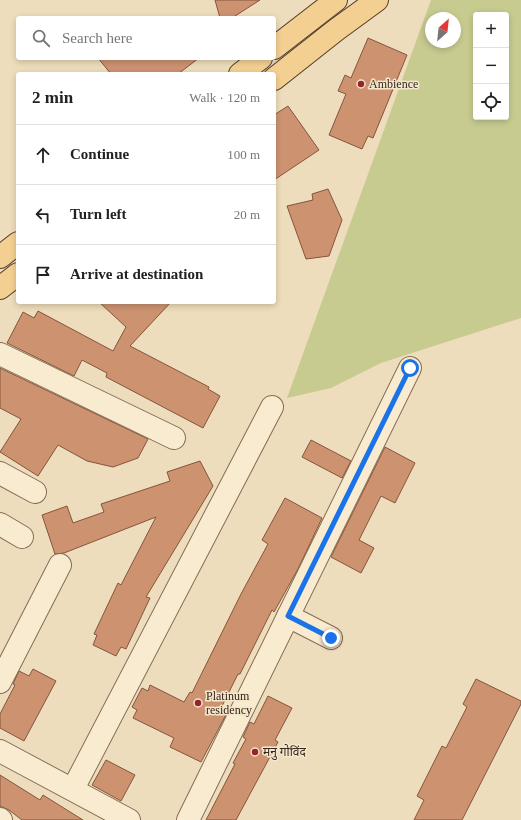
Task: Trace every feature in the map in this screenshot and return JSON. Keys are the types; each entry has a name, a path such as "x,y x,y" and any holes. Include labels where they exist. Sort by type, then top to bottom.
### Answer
{"main road":[{"path":"276,77 377,0"},
{"path":"276,46 324,3"},
{"path":"243,72 258,60"},
{"path":"0,257 16,245"},
{"path":"0,288 16,276"}],"street":[{"path":"324,3 336,30"},
{"path":"0,354 174,438"},
{"path":"188,820 410,368"},
{"path":"73,789 272,407"},
{"path":"0,473 35,492"},
{"path":"0,524 22,537"},
{"path":"0,682 60,565"},
{"path":"288,616 331,638"},
{"path":"0,751 129,820"}],"green space":[{"path":"431,0 521,0 521,318 381,363 331,388 287,398 425,17 425,48 461,48 461,12 427,12"}],"building":[{"path":"215,0 260,0 235,16 219,16"},
{"path":"368,38 407,55 373,138 368,136 362,149 329,135 346,94 338,91 345,75 351,78"},
{"path":"100,60 196,60 181,72 109,72"},
{"path":"288,106 319,150 276,179 276,114"},
{"path":"328,189 342,220 329,256 306,259 287,206 313,200 312,194"},
{"path":"101,304 169,304 130,346 209,387 208,389 220,396 203,428 106,377 107,373 82,360 74,376 7,343 23,312 34,318 38,311 113,351 126,327"},
{"path":"0,368 148,439 138,458 113,467 87,461 58,445 38,476 0,452 21,419 0,408"},
{"path":"311,440 351,461 342,478 302,457"},
{"path":"385,447 415,463 395,503 381,496 359,540 374,548 361,573 331,557"},
{"path":"200,461 213,486 146,597 150,598 126,649 121,647 116,656 93,645 97,635 94,634 118,583 121,585 156,517 64,553 55,554 42,515 67,506 73,523 104,512 101,504 170,481 167,472"},
{"path":"285,498 322,518 298,569 274,612 272,610 221,708 228,711 201,762 170,747 174,738 133,718 137,710 132,707 142,688 148,691 150,685 184,702 190,692 192,693 241,594 268,544 262,540"},
{"path":"33,669 56,681 24,741 0,728 0,714 15,685 13,684 19,671 29,676"},
{"path":"476,679 521,701 521,704 462,820 414,820 424,800 417,796 442,746 446,748 467,707 463,704"},
{"path":"268,696 292,708 275,740 278,742 236,820 206,820 235,764 233,763 246,739 243,737 250,722 254,724"},
{"path":"106,760 135,775 121,801 92,785"},
{"path":"0,775 40,800 43,795 83,820 22,820 9,810 0,806"}],"place":[{"name":"Ambience","path":"361,84"},
{"name":"Platinum residency","path":"198,703"},
{"name":"मनु गोविंद","path":"255,752"}],"route":[{"path":"331,638 288,616 410,368"}]}
